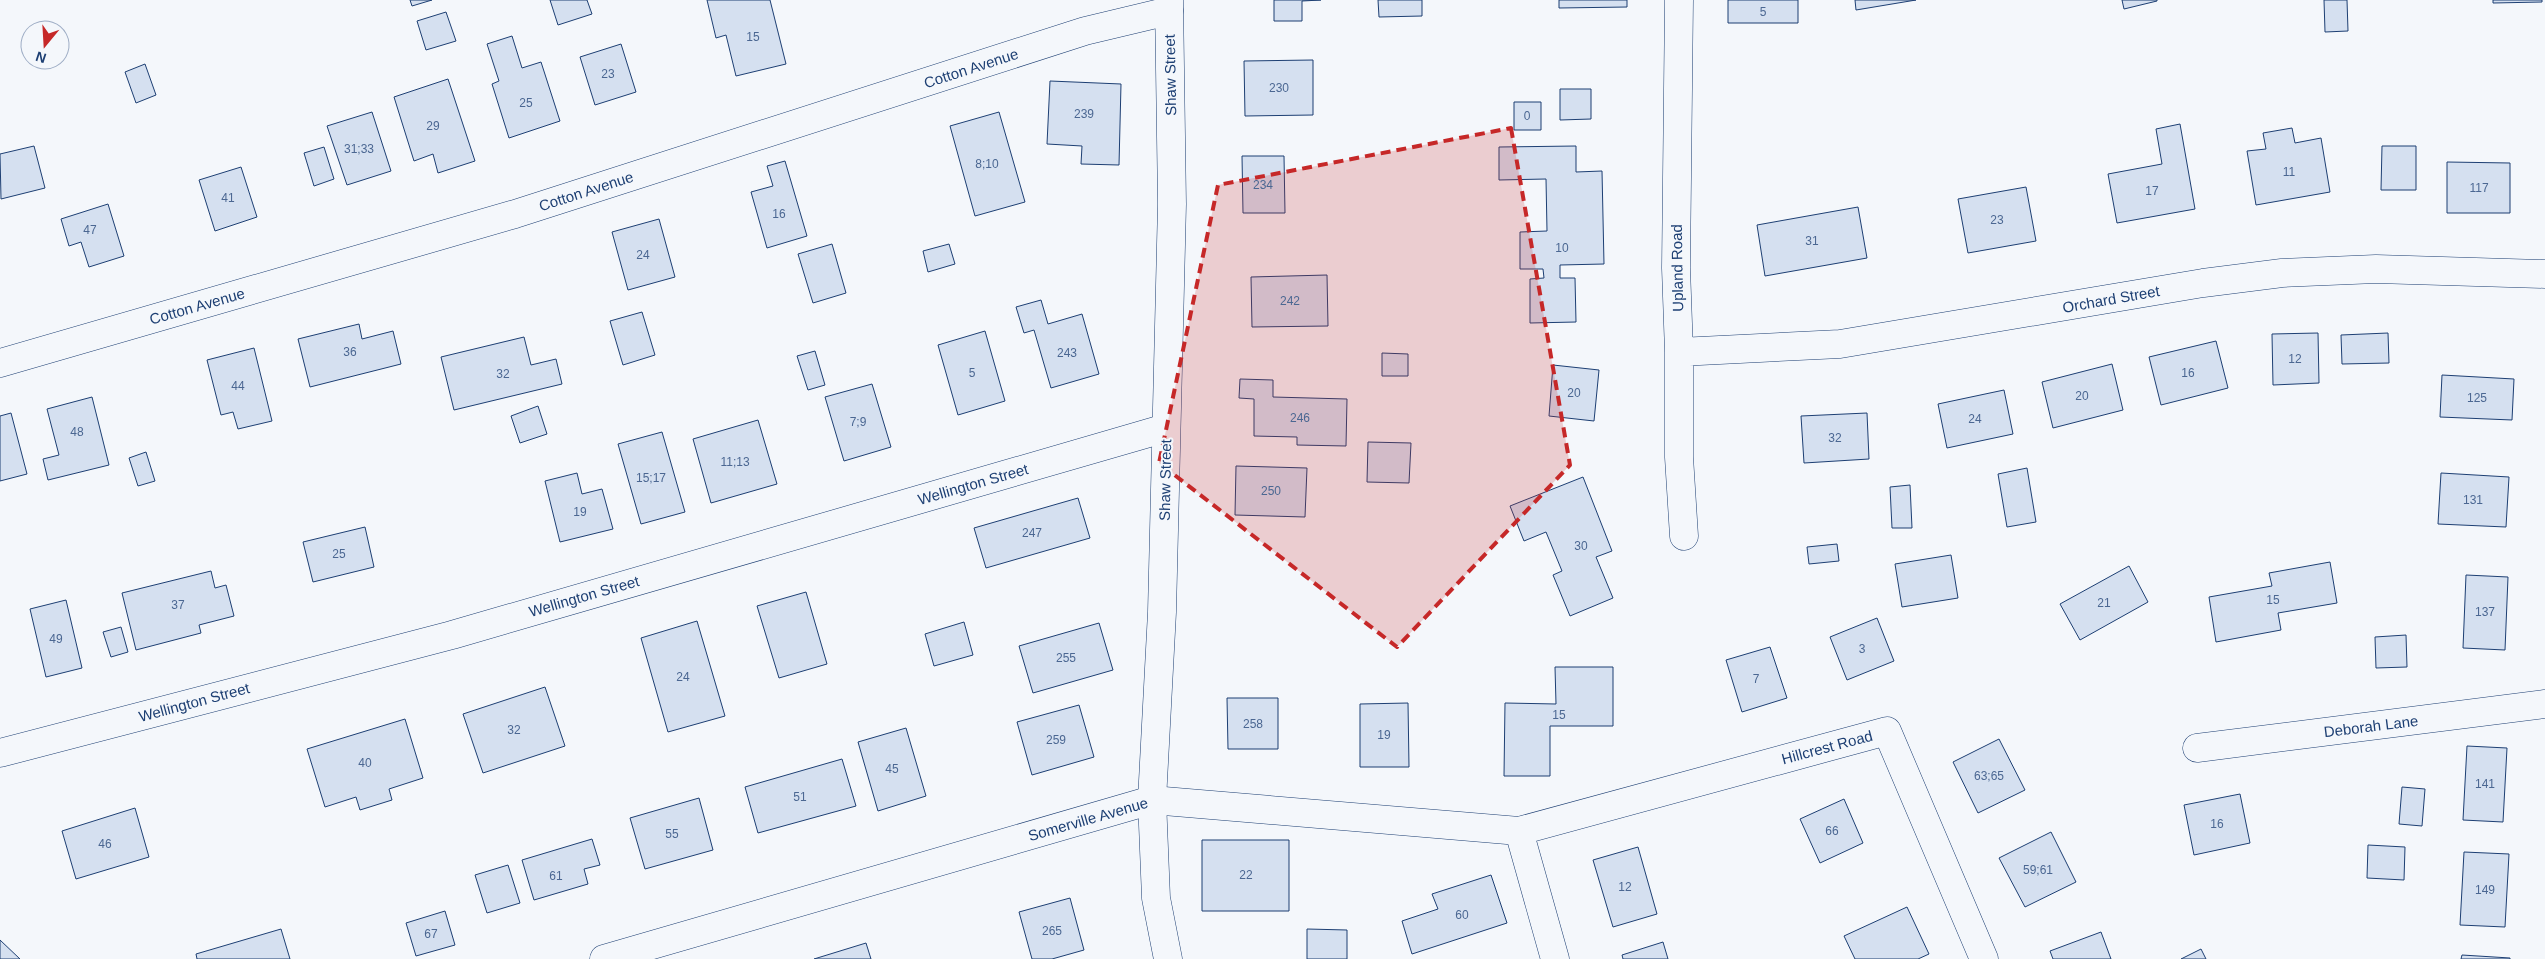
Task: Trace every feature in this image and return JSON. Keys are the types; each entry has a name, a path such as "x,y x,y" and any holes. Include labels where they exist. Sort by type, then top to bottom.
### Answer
{"street":[{"name":"Upland Road","path":"1679,0 1676,268 1679,352 1679,457 1684,536"},
{"name":"Cotton Avenue","path":"0,363 515,214 1085,31 1169,6"},
{"name":"Shaw Street","path":"1168,959 1156,898 1152,800 1162,612 1172,204 1169,6"},
{"name":"Orchard Street","path":"1679,352 1840,344 2203,283 2282,272 2376,269 2545,274"},
{"name":"Wellington Street","path":"0,753 452,635 1166,428"},
{"name":"Deborah Lane","path":"2197,748 2545,704"},
{"name":"Hillcrest Road","path":"1615,804 1887,731 1984,959"},
{"name":"Somerville Avenue","path":"604,959 1152,800 1519,831 1615,804"},
{"path":"1519,831 1555,959"}],"highlighted area":[{"path":"1511,128 1570,465 1397,647 1159,463 1218,185"}],"building":[{"path":"410,0 432,0 412,6"},
{"path":"550,0 587,0 592,14 558,25"},
{"path":"707,0 770,0 786,64 736,76 726,35 716,38"},
{"path":"1274,0 1321,0 1302,1 1302,21 1274,21"},
{"path":"1378,0 1422,0 1422,16 1379,17"},
{"path":"1559,0 1627,0 1627,7 1559,8"},
{"path":"1728,0 1798,0 1798,23 1728,23"},
{"path":"1855,0 1916,0 1856,10"},
{"path":"2122,0 2157,0 2157,1 2124,9"},
{"path":"2324,0 2347,0 2348,31 2325,32"},
{"path":"2493,0 2542,0 2542,2 2493,3"},
{"path":"446,12 456,41 426,50 417,21"},
{"path":"512,36 522,68 541,62 560,121 509,138 492,84 499,81 487,44"},
{"path":"621,44 636,92 595,105 580,57"},
{"path":"1313,60 1313,115 1245,116 1244,61"},
{"path":"145,64 156,95 136,103 125,72"},
{"path":"448,79 475,161 438,173 433,154 414,161 394,97"},
{"path":"1050,81 1121,84 1119,165 1081,164 1082,146 1047,144"},
{"path":"1560,89 1591,89 1591,119 1560,120"},
{"path":"1514,102 1541,102 1541,130 1514,130"},
{"path":"372,112 391,171 347,185 327,126"},
{"path":"999,112 1025,202 975,216 950,126"},
{"path":"2180,124 2195,209 2117,223 2108,174 2162,164 2156,129"},
{"path":"2292,128 2295,143 2321,138 2330,192 2256,205 2247,151 2266,149 2263,133"},
{"path":"34,146 45,188 1,199 0,154"},
{"path":"1576,146 1576,172 1602,171 1604,264 1560,265 1560,278 1575,278 1576,322 1530,323 1530,279 1544,278 1543,269 1520,269 1520,232 1547,231 1546,179 1499,180 1499,147"},
{"path":"2382,146 2416,146 2416,190 2381,190"},
{"path":"324,147 334,179 314,186 304,153"},
{"path":"1242,156 1284,156 1285,213 1243,213"},
{"path":"785,161 807,236 767,248 751,192 773,186 767,166"},
{"path":"2447,162 2510,163 2510,213 2447,213"},
{"path":"241,167 257,217 215,231 199,180"},
{"path":"2026,187 2036,241 1968,253 1958,199"},
{"path":"108,204 124,256 89,267 81,242 69,246 61,219"},
{"path":"1858,207 1867,258 1765,276 1757,225"},
{"path":"659,219 675,277 628,290 612,232"},
{"path":"832,244 846,293 813,303 798,254"},
{"path":"949,244 955,264 928,272 923,251"},
{"path":"1327,275 1328,326 1252,327 1251,277"},
{"path":"1041,300 1048,324 1082,314 1099,374 1051,388 1034,330 1024,333 1016,307"},
{"path":"642,312 655,355 623,365 610,321"},
{"path":"359,324 362,339 393,331 401,364 310,387 298,339"},
{"path":"985,331 1005,401 958,415 938,345"},
{"path":"2318,333 2319,383 2273,385 2272,334"},
{"path":"2388,333 2389,363 2342,364 2341,335"},
{"path":"524,337 531,365 556,359 562,384 454,410 441,357"},
{"path":"2216,341 2228,388 2161,405 2149,357"},
{"path":"254,348 272,421 238,429 233,412 221,415 207,360"},
{"path":"815,351 825,385 808,390 797,356"},
{"path":"1382,353 1408,354 1408,376 1382,376"},
{"path":"2112,364 2123,410 2053,428 2042,382"},
{"path":"1553,365 1599,370 1594,421 1549,416"},
{"path":"2442,375 2514,379 2512,420 2440,417"},
{"path":"1240,379 1273,380 1273,397 1347,399 1346,446 1297,445 1297,437 1254,436 1254,399 1239,398"},
{"path":"872,384 891,447 844,461 825,397"},
{"path":"2004,390 2013,434 1947,448 1938,404"},
{"path":"92,397 109,465 48,480 43,459 59,455 47,409"},
{"path":"538,406 547,434 520,443 511,416"},
{"path":"11,413 27,474 0,481 0,416"},
{"path":"1867,413 1869,459 1804,463 1801,416"},
{"path":"758,420 777,484 711,503 693,439"},
{"path":"662,432 685,512 641,524 618,444"},
{"path":"1368,442 1411,443 1409,483 1367,482"},
{"path":"146,452 155,481 138,486 129,458"},
{"path":"1236,466 1307,468 1305,517 1235,515"},
{"path":"2027,468 2036,522 2007,527 1998,474"},
{"path":"577,473 582,494 602,489 613,529 560,542 545,481"},
{"path":"2441,473 2509,477 2506,527 2438,524"},
{"path":"1583,477 1612,551 1596,557 1613,598 1570,616 1553,575 1562,571 1546,532 1524,541 1510,506"},
{"path":"1910,485 1912,528 1892,528 1890,487"},
{"path":"1078,498 1090,538 986,568 974,528"},
{"path":"365,527 374,567 313,582 303,542"},
{"path":"1837,544 1839,561 1809,564 1807,547"},
{"path":"1951,555 1958,598 1902,607 1895,564"},
{"path":"2330,562 2337,603 2278,613 2281,630 2216,642 2209,597 2272,586 2269,573"},
{"path":"2129,566 2148,602 2080,640 2060,604"},
{"path":"211,571 215,588 226,585 234,616 199,625 201,633 136,650 122,593"},
{"path":"2466,575 2508,577 2505,650 2463,648"},
{"path":"806,592 827,664 779,678 757,606"},
{"path":"66,600 82,668 46,677 30,609"},
{"path":"1877,618 1894,661 1847,680 1830,637"},
{"path":"697,621 725,716 668,732 641,638"},
{"path":"964,622 973,655 934,666 925,634"},
{"path":"1099,623 1113,670 1033,693 1019,646"},
{"path":"121,627 128,652 111,657 103,632"},
{"path":"2406,635 2407,667 2376,668 2375,637"},
{"path":"1770,647 1787,698 1742,712 1726,660"},
{"path":"1555,667 1613,667 1613,726 1550,726 1550,776 1504,776 1505,703 1556,704"},
{"path":"545,687 565,746 483,773 463,714"},
{"path":"1227,698 1278,698 1278,749 1228,749"},
{"path":"1408,703 1409,767 1360,767 1360,704"},
{"path":"1079,705 1094,757 1032,775 1017,722"},
{"path":"405,719 423,778 389,789 392,800 360,810 356,797 325,807 307,749"},
{"path":"906,728 926,796 878,811 858,742"},
{"path":"1999,739 2025,790 1978,813 1953,762"},
{"path":"2467,746 2507,748 2503,822 2463,820"},
{"path":"842,759 856,806 758,833 745,787"},
{"path":"2402,787 2425,789 2422,826 2399,824"},
{"path":"2240,794 2250,843 2194,855 2184,805"},
{"path":"699,798 713,850 645,869 630,818"},
{"path":"1844,799 1863,843 1820,863 1800,819"},
{"path":"135,808 149,857 76,879 62,831"},
{"path":"2051,832 2076,882 2025,907 1999,858"},
{"path":"592,839 600,865 584,869 588,884 534,900 522,860"},
{"path":"1202,840 1289,840 1289,911 1202,911"},
{"path":"2368,845 2405,847 2404,880 2367,878"},
{"path":"1638,847 1657,914 1613,927 1593,860"},
{"path":"2464,852 2509,854 2505,927 2460,925"},
{"path":"508,865 520,903 487,913 475,875"},
{"path":"1491,875 1507,923 1412,954 1402,921 1438,909 1432,894"},
{"path":"1070,898 1084,950 1052,959 1032,959 1019,912"},
{"path":"1907,907 1929,954 1918,959 1855,959 1844,936"},
{"path":"445,911 455,945 416,956 406,923"},
{"path":"281,929 290,959 197,959 196,954"},
{"path":"1307,929 1347,930 1347,959 1307,959"},
{"path":"2101,932 2111,959 2053,959 2050,951"},
{"path":"0,940 20,959 0,959"},
{"path":"1663,942 1668,959 1623,959 1622,955"},
{"path":"866,943 871,959 814,959"},
{"path":"2201,949 2206,959 2181,959"},
{"path":"2462,955 2510,958 2510,959 2461,959"}]}
